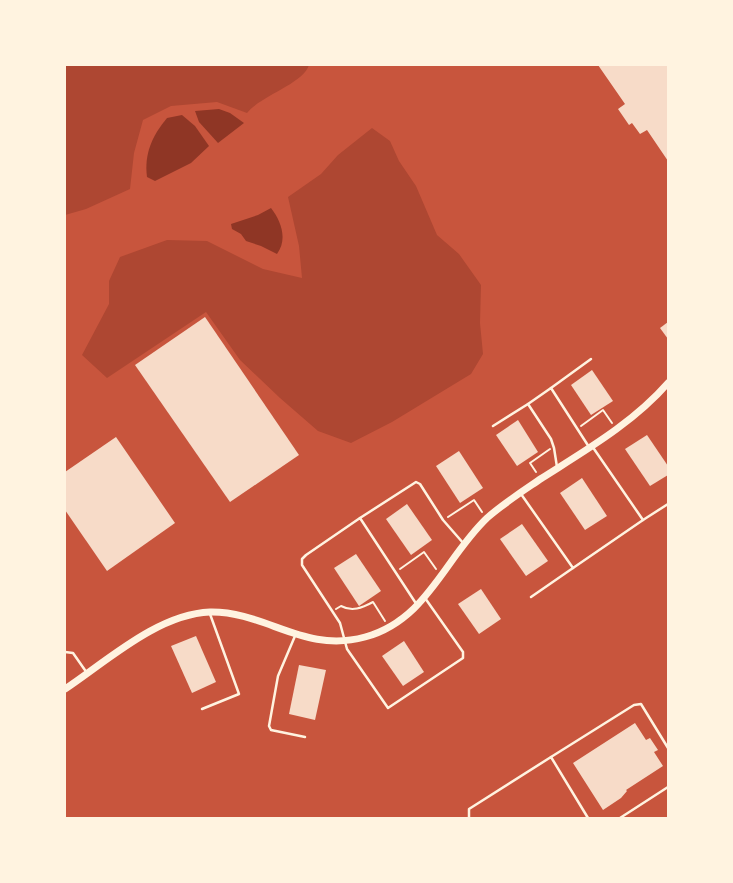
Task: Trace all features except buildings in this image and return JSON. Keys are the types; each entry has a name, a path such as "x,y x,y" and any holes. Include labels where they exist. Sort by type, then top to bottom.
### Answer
{"street":[{"path":"65,689 133,642 162,626 178,619 210,612 244,616 295,634 319,640 344,641 365,637 389,628 425,598 464,544 486,519 520,492 633,418 667,386"}],"lane":[{"path":"493,426 528,404 591,359"},
{"path":"551,388 577,428 643,520"},
{"path":"528,404 551,439 558,468"},
{"path":"425,598 463,652 463,658 388,708 353,658 344,641 340,622 302,565 302,559 360,518 416,482 420,484 444,520 464,544"},
{"path":"520,492 573,568"},
{"path":"531,597 668,504"},
{"path":"360,518 417,606"},
{"path":"202,709 239,694 210,612"},
{"path":"295,634 278,676 268,726 271,730 305,737"},
{"path":"65,652 73,653 88,674"},
{"path":"469,818 469,809 634,704 641,704 668,748"},
{"path":"551,757 588,818"},
{"path":"620,818 668,787"}],"path":[{"path":"577,428 603,410 613,424"},
{"path":"537,474 530,463 554,447"},
{"path":"444,520 474,500 484,514"},
{"path":"394,573 424,552 438,571"},
{"path":"333,611 341,606 358,609 373,602 385,621"}],"shaded area":[{"path":"65,65 309,65 299,78 261,101 247,113 217,102 171,106 143,120 134,153 130,189 86,209 65,215"},
{"path":"219,109 230,113 244,123 218,143 199,122 195,111"},
{"path":"182,115 195,126 209,146 191,163 155,181 147,177 146,169 150,146 167,118"},
{"path":"372,128 390,141 399,161 416,186 437,235 459,254 481,285 480,323 483,354 471,374 392,422 351,443 318,431 280,398 240,360 206,312 107,378 82,355 109,304 109,281 120,257 167,240 207,241 263,269 302,278 299,246 288,197 321,174 338,155"},
{"path":"271,208 278,219 283,236 277,254 246,241 241,234 232,229 231,224 258,215"}]}
